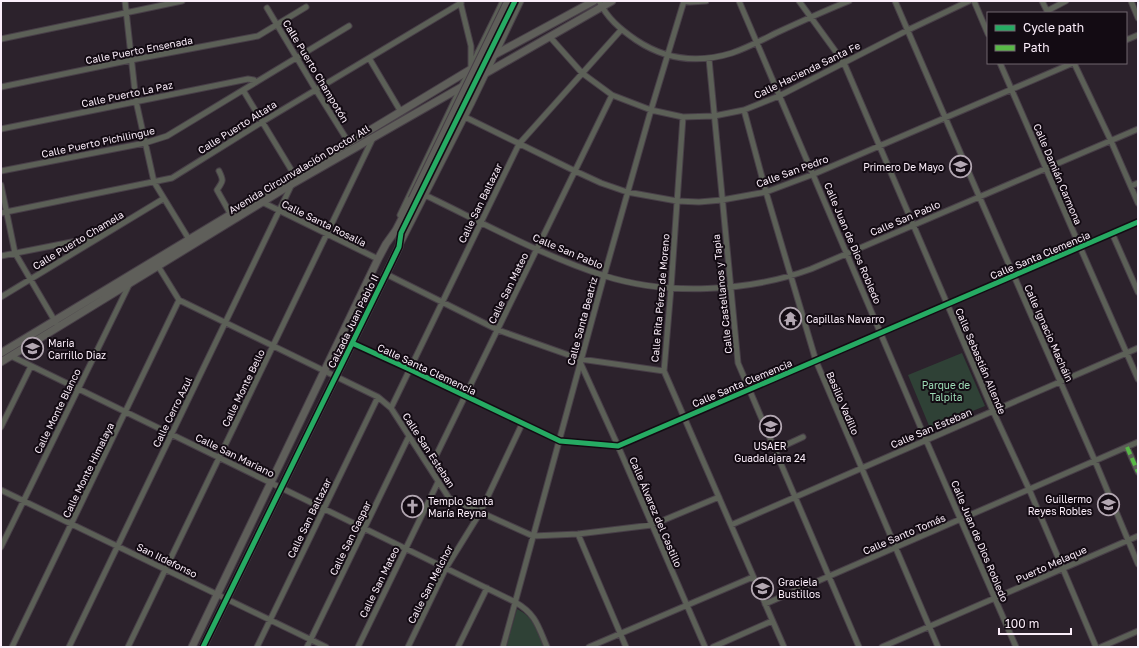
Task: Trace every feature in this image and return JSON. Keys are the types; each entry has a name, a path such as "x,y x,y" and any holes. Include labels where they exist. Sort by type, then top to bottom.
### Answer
{"main road":[{"name":"Calzada Juan Pablo II","path":"203,647 399,247 401,233 414,201 508,1"},
{"name":"Calzada Juan Pablo II","path":"192,647 378,259 414,201 515,1"},
{"name":"Avenida Circunvalación Doctor Atl","path":"1,362 57,324 349,143 496,54 594,1"},
{"name":"Avenida Circunvalación Doctor Atl","path":"1,353 129,284 158,266 190,242 550,37 600,4 612,1"}],"street":[{"path":"124,1 136,101 154,182 190,242"},
{"path":"1,39 182,1"},
{"name":"Calzada Juan Pablo II","path":"386,244 503,1"},
{"name":"Calzada Juan Pablo II","path":"399,247 487,73 521,1"},
{"path":"684,1 706,1"},
{"name":"Calle Santa Beatriz","path":"503,647 560,441 580,361 651,110 684,1"},
{"name":"Calle Juan de Dios Robledo","path":"739,1 814,174 846,254 1016,647"},
{"name":"Calle Sebastián Allende","path":"799,1 844,63 993,411 1064,569 1096,647"},
{"path":"600,4 621,30 642,44 667,55 687,60 709,59 733,53 849,1"},
{"name":"Calle Ignacio Macháin","path":"895,1 1061,381 1138,564"},
{"name":"Calle Hacienda Santa Fe","path":"550,37 582,73 612,95 651,110 683,117 714,116 744,110 779,96 908,30 969,1"},
{"path":"974,1 987,32"},
{"path":"1042,1 1048,12 1066,1"},
{"path":"1131,1 1138,18"},
{"path":"461,2 471,46 471,69"},
{"name":"Calle Puerto Altata","path":"4,213 172,178 461,2"},
{"name":"Calle Puerto Ensenada","path":"1,87 258,36 306,7"},
{"name":"Calle Puerto Champotón","path":"267,8 349,143"},
{"name":"Calle Puerto Pichilingue","path":"1,171 145,143 167,136 349,26"},
{"name":"Calle San Baltazar","path":"390,408 519,144 621,30"},
{"path":"488,32 494,40 503,40"},
{"path":"1127,40 1138,35"},
{"path":"369,58 401,112"},
{"name":"Calle Castellanos y Tapia","path":"709,59 737,357 749,390 859,647"},
{"name":"Calle Damián Carmona","path":"1000,64 1138,379"},
{"name":"Calle San Pedro","path":"465,117 601,183 628,192 677,201 699,202 722,200 766,192 814,174 1071,64"},
{"path":"1073,64 1111,141 1138,203"},
{"name":"Calle Puerto La Paz","path":"1,129 248,79 252,79 255,83"},
{"path":"243,90 295,176"},
{"name":"Calle San Mateo","path":"430,468 612,95"},
{"path":"456,98 459,96 466,96 472,103"},
{"name":"Basilio Vadillo","path":"744,110 766,192 816,361 938,647"},
{"name":"Calle Rita Pérez de Moreno","path":"683,117 664,371 784,647"},
{"name":"Calle San Pablo","path":"425,195 570,264 604,276 671,288 730,288 791,276 1138,129"},
{"name":"Calle Monte Bello","path":"128,647 374,136"},
{"path":"219,171 223,179 217,190 231,215"},
{"path":"1131,186 1138,183"},
{"name":"Calle Cerro Azul","path":"68,647 292,184"},
{"path":"1,185 4,213 15,253 57,324"},
{"name":"Calle Puerto Chamela","path":"1,297 163,199"},
{"name":"Calle Santa Rosalía","path":"262,202 378,259"},
{"name":"Calle Santa Clemencia","path":"352,343 560,441 618,446 1138,222"},
{"path":"1112,233 1138,292"},
{"path":"1,256 102,236"},
{"path":"158,266 179,300"},
{"path":"386,274 498,330 580,361 664,371"},
{"name":"Calle Monte Blanco","path":"1,547 129,284"},
{"name":"Calle San Esteban","path":"179,300 378,397 390,408 449,498 533,536 578,534 652,525 718,497"},
{"name":"Calle Monte Himalaya","path":"12,647 179,300"},
{"name":"Calle San Esteban","path":"731,525 1138,348"},
{"name":"Calle San Mariano","path":"11,356 515,602 532,614 547,647"},
{"name":"Calle Álvarez del Castillo","path":"580,361 705,647"},
{"path":"1,427 31,366"},
{"name":"Calle San Baltazar","path":"257,647 378,397"},
{"path":"1,416 9,411"},
{"name":"Calle San Melchor","path":"408,647 446,568 480,513 522,424"},
{"name":"Calle San Gaspar","path":"307,647 409,436"},
{"path":"775,450 803,437"},
{"name":"Calle Santo Tomás","path":"765,604 1138,442"},
{"path":"1127,447 1138,472"},
{"name":"Calle San Mateo","path":"358,647 438,482"},
{"name":"San Ildefonso","path":"1,490 326,647"},
{"path":"578,534 626,647"},
{"name":"Puerto Melaque","path":"882,647 1138,536"},
{"path":"589,647 753,577"},
{"path":"458,647 487,588"},
{"path":"713,647 772,621"},
{"path":"1101,647 1138,631"}],"green space":[{"name":"Parque de Talpita","path":"962,353 985,406 930,428 908,375"},
{"path":"517,609 523,612 531,620 537,629 544,647 506,647"}],"marked path":[{"path":"1127,447 1138,472"}],"cycle path":[{"path":"203,647 386,274 399,247 401,233 515,1"},
{"path":"352,343 560,441 618,446 1138,222"}],"place":[{"name":"Primero De Mayo","path":"960,167"},
{"name":"Capillas Navarro","path":"791,319"},
{"name":"Maria Carrillo Diaz","path":"32,349"},
{"name":"USAER Guadalajara 24","path":"770,426"},
{"name":"Guillermo Reyes Robles","path":"1108,505"},
{"name":"Templo Santa María Reyna","path":"412,507"},
{"name":"Graciela Bustillos","path":"763,588"}]}
